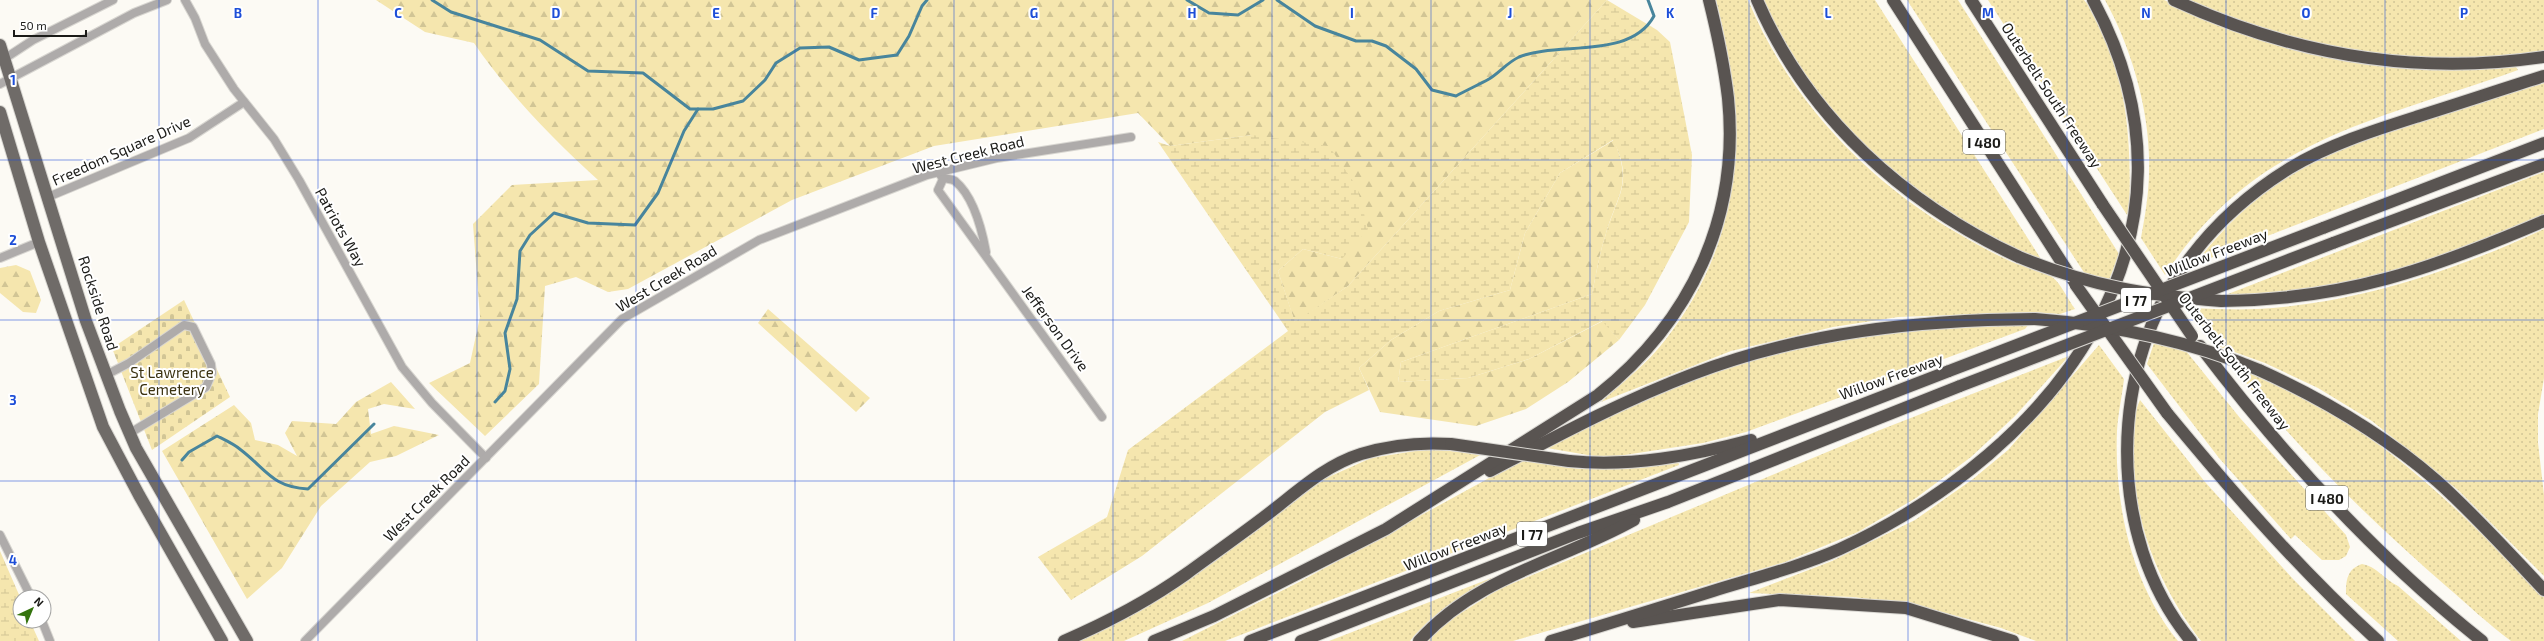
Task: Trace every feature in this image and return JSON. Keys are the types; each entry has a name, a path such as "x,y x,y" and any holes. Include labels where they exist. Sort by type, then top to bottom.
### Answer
{"highway":[{"path":"1154,641 1214,616 1386,529 1434,497 1573,412 1623,374 1665,329 1690,289 1715,231 1723,204 1727,175 1729,134 1728,98 1709,0"},
{"path":"1757,0 1788,60 1807,87 1867,157 1895,181 1957,225 2019,257 2055,272 2123,290 2221,301 2295,298 2379,282 2452,259 2544,221"},
{"name":"I 480","path":"1893,0 2075,284 2167,413 2249,511 2326,592 2378,641"},
{"name":"Outerbelt South Freeway","path":"1971,0 2103,205 2192,336 2242,401 2318,488 2405,574 2482,641"},
{"path":"1551,641 1598,628 1790,568 1864,537 1926,500 1968,469 2006,436 2058,381 2095,330 2118,280 2128,249 2138,184 2135,126 2130,93 2118,52 2093,0"},
{"path":"2174,0 2253,32 2312,49 2358,57 2423,64 2462,64 2544,57"},
{"path":"2191,641 2159,590 2143,554 2132,514 2126,450 2133,387 2144,349 2174,282 2203,242 2238,205 2266,183 2311,156 2356,136 2544,76"},
{"name":"Willow Freeway","path":"1250,641 1612,503 1812,422 2544,143"},
{"name":"I 77","path":"1301,641 1578,534 1668,502 1960,386 2544,164"},
{"path":"1434,497 1479,477 1632,399 1694,373 1739,359 1814,339 1894,326 1987,319 2035,319 2109,326 2138,332 2209,351 2259,370 2316,397 2398,450 2437,481 2468,510 2544,590"},
{"path":"1064,641 1098,626 1184,576 1305,484 1332,467 1360,454 1399,446 1426,443 1451,444 1569,461 1613,464 1676,457 1731,445 1812,422"},
{"path":"1419,641 1440,618 1483,589 1590,542 1668,502"},
{"path":"1598,628 1780,600 1906,608 2013,641"}],"main road":[{"name":"Rockside Road","path":"0,44 2,60 11,79 106,375 130,433 247,641"},
{"path":"0,112 39,242 103,427 139,495 222,641"}],"street":[{"path":"2,60 33,40 113,0"},
{"path":"0,84 134,13 167,0"},
{"name":"Patriots Way","path":"185,0 195,18 205,44 244,102 274,139 299,180 402,367 432,403 486,458"},
{"name":"Freedom Square Drive","path":"48,197 189,138 244,102"},
{"name":"West Creek Road","path":"305,641 621,320 759,240 927,175 941,176 997,158 1130,137"},
{"name":"Jefferson Drive","path":"986,255 979,219 974,209 954,181 941,176 938,190 1102,417"},
{"path":"0,258 39,242"},
{"path":"106,375 129,363 184,325 193,327 211,364 212,373 206,387 130,433"},
{"path":"0,535 27,589"},
{"path":"45,629 50,641"}],"green space":[{"path":"376,0 1607,0 1348,286 1295,323 1278,271 1303,249 1342,259 1252,135 1170,146 1138,113 934,146 792,200 628,289 608,292 576,277 545,286 539,384 485,436 429,383 470,363 480,317 473,224 512,185 598,180 564,148 516,98 474,43 425,32"},
{"path":"1607,0 1657,30 1670,42 1692,155 1689,222 1645,305 1619,340 1602,321 1529,359 1468,378 1398,382 1401,362 1592,294 1599,258 1609,223 1618,200 1623,179 1623,168 1613,140 1560,173 1525,233 1510,290 1439,311 1391,340 1359,368 1369,390 1325,412 1142,556 1071,600 1038,557 1107,517 1128,450 1288,331 1158,142 1170,146 1252,135 1329,146 1357,187 1368,229 1342,259 1303,249 1278,271 1295,322 1348,286"},
{"path":"1716,0 1748,0 1765,36 1785,71 1809,104 1834,134 1863,163 1893,189 1925,213 1978,245 2012,262 2048,274 2061,287 2075,309 2060,314 2031,312 1898,317 1833,327 1731,351 1601,402 1659,348 1693,300 1712,259 1726,218 1733,176 1735,133 1733,90 1726,45"},
{"path":"1763,0 1875,0 2041,259 1996,241 1954,217 1913,189 1876,158 1841,122 1811,84 1785,43"},
{"path":"1907,0 1958,0 2119,254 2109,280 2085,274"},
{"path":"1988,0 2084,0 2088,5 2110,49 2122,91 2128,133 2130,175 2129,218"},
{"path":"2105,0 2164,0 2250,37 2324,56 2390,66 2472,69 2516,67 2518,70 2367,121 2322,141 2278,164 2238,193 2200,229 2165,275 2141,238 2149,179 2147,127 2138,82 2124,39"},
{"path":"2174,0 2544,0 2544,57 2498,63 2319,50"},
{"path":"2544,83 2544,129 2195,264 2224,230 2245,209 2280,182 2309,165 2374,136 2408,124"},
{"path":"1614,140 1620,156 1623,180 1601,251 1592,294 1401,362 1398,382 1468,378 1529,359 1603,321 1619,340 1568,382 1526,409 1476,426 1380,412 1359,368 1391,340 1439,311 1510,290 1525,233 1560,173"},
{"path":"2544,172 2544,214 2469,247 2430,262 2350,284 2309,291 2269,294 2228,294"},
{"path":"2544,229 2544,378 2538,414 2538,443 2544,495 2544,576 2458,490 2372,421 2318,388 2265,363 2215,345 2190,308 2258,309 2295,306 2369,292 2440,271"},
{"path":"16,265 30,271 41,300 36,313 23,312 0,293 0,268"},
{"name":"St Lawrence Cemetery","path":"184,300 230,397 152,450 112,348"},
{"path":"768,309 870,398 856,412 758,323"},
{"path":"2029,324 2025,329 1746,432 1703,443 1605,458 1547,448 1668,388 1727,366 1769,354 1811,345 1898,332 1942,328"},
{"path":"2154,343 2186,351 2240,418 2346,535 2350,547 2346,556 2339,560 2322,560 2295,535 2291,539 2219,458 2147,364"},
{"path":"2099,345 2124,379 2117,431 2117,458 2123,514 2129,542 2137,568 2148,594 2162,619 2178,641 2036,641 2001,628 1916,605 1853,597 1749,593 1832,561 1915,520 1973,479 2008,450"},
{"path":"2069,356 2015,416 1971,457 1916,498 1858,532 1785,562 1513,641 1428,641 1439,627 1499,589 1880,430"},
{"path":"2233,366 2295,394 2335,416 2391,454 2431,487 2470,522 2544,596 2544,641 2511,641 2417,561 2307,454"},
{"path":"391,382 415,409 384,404 368,409 371,434 394,426 439,435 396,456 370,462 321,506 282,568 247,599 162,451 234,405 251,423 255,440 278,445 297,456 285,433 292,421 336,424 356,402"},
{"path":"2140,400 2205,482 2293,579 2355,641 2201,641 2186,620 2160,574 2150,550 2143,526 2137,500 2133,448 2133,430"},
{"path":"1428,449 1482,454 1208,603 1124,641 1078,641 1129,616 1198,573 1322,480 1371,458"},
{"path":"1522,460 1579,469 1637,467 1678,461 1679,465 1225,641 1182,641 1301,581"},
{"path":"0,551 17,589 12,589 12,629 34,629 39,641 0,641"},
{"path":"2362,564 2372,567 2398,586 2461,641 2398,641 2346,594 2346,584 2350,572"},
{"path":"1494,577 1460,597 1438,613 1410,641 1329,641"}],"waterway":[{"path":"432,0 451,12 540,40 588,71 643,73 690,109 713,109 743,101 765,80 776,63 800,48 829,47 859,60 897,55 909,36 922,6 927,0"},
{"path":"1187,0 1209,13 1238,15 1263,0"},
{"path":"1277,0 1315,26 1356,41 1372,41 1386,46 1416,69 1432,90 1456,96 1489,79 1519,57 1535,52 1592,47 1628,39 1643,30 1654,16 1648,0"},
{"path":"495,402 505,391 510,369 505,333 517,299 520,251 530,235 554,213 588,223 635,225 658,193 684,131 698,109"},
{"path":"182,460 189,452 217,436 238,448 278,481 296,488 308,489 374,424"}]}
